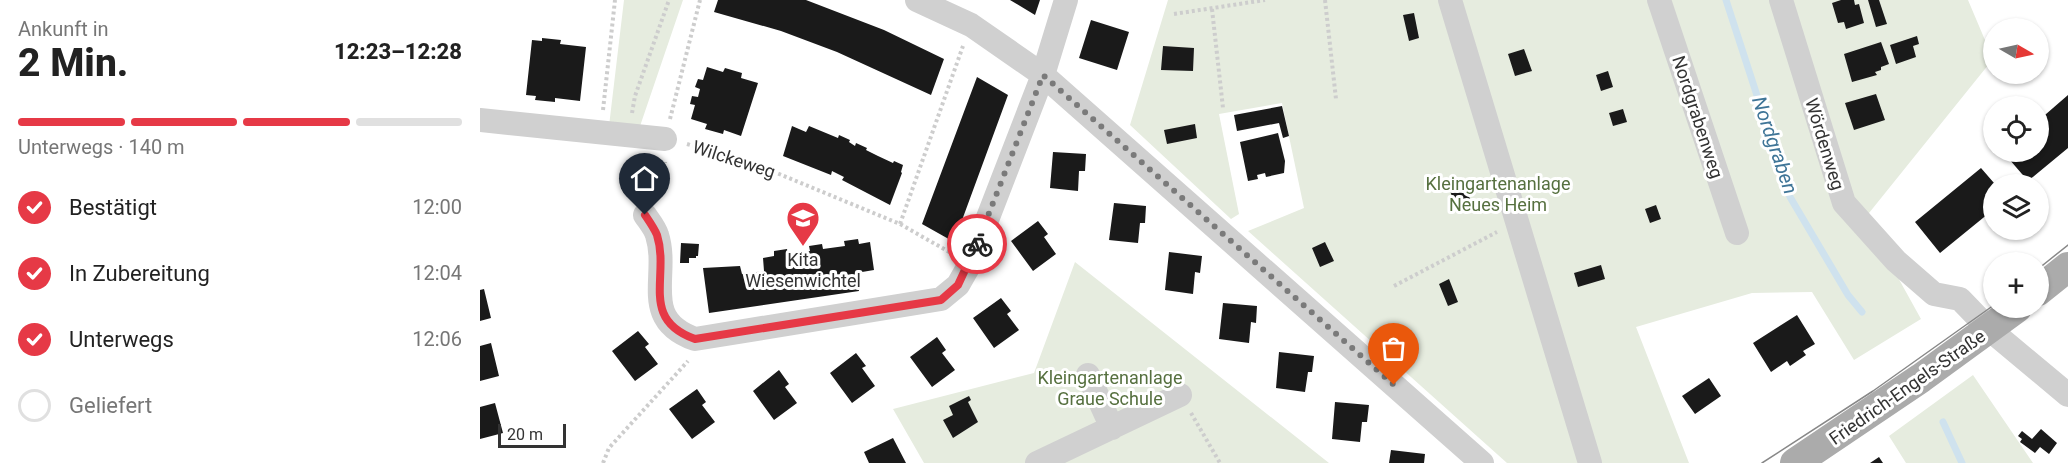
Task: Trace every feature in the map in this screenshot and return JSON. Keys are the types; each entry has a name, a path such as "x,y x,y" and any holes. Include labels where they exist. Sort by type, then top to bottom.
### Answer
{"main road":[{"path":"2049,282 2068,267"},
{"name":"Friedrich-Engels-Straße","path":"1795,463 1891,400 2004,318"}],"street":[{"path":"917,0 971,25 1043,75 1482,463"},
{"path":"645,215 657,235 661,262 660,304 666,319 684,335 695,339 941,300 958,285 970,264 1043,75 1066,0"},
{"path":"1450,0 1590,463"},
{"name":"Nordgrabenweg","path":"1659,0 1737,233"},
{"name":"Wördenweg","path":"1781,0 1844,202 1896,261 1934,294 1960,300 1989,329 2068,395"},
{"path":"480,120 665,139"},
{"path":"1088,375 1112,428"},
{"path":"1037,463 1180,395"}],"path":[{"path":"600,132 615,0"},
{"path":"629,136 635,96 669,0"},
{"path":"645,215 665,185 665,139 700,0"},
{"path":"1174,14 1265,0"},
{"path":"1324,0 1336,99"},
{"path":"1212,9 1223,108"},
{"path":"900,224 971,25"},
{"name":"Wilckeweg","path":"665,139 755,164 900,224 970,264"},
{"path":"1394,286 1517,221"},
{"path":"603,463 609,448 689,360 695,339"},
{"path":"1180,395 1220,463"}],"green space":[{"path":"624,0 683,0 638,132 609,126"},
{"name":"Kleingartenanlage Neues Heim","path":"1168,0 1968,0 1983,35 1983,71 1865,218 1921,319 1854,360 1812,292 1752,293 1636,327 1689,463 1507,463 1248,231 1304,208 1282,103 1219,114 1239,214 1231,219 1130,125"},
{"name":"Kleingartenanlage Graue Schule","path":"1075,262 1329,463 924,463 893,409 1034,373"},
{"path":"1973,375 2033,463 1906,463 1889,436"}],"building":[{"path":"718,0 806,0 884,30 944,59 931,95 837,52 781,31 714,12"},
{"path":"1010,0 1040,0 1035,15"},
{"path":"1854,0 1855,5 1859,4 1864,23 1846,29 1844,22 1838,23 1832,3"},
{"path":"1868,0 1879,0 1887,24 1876,27"},
{"path":"1414,13 1419,38 1409,41 1403,15"},
{"path":"1091,20 1129,32 1117,70 1079,58"},
{"path":"1917,36 1919,44 1913,46 1916,57 1896,64 1890,45"},
{"path":"542,38 561,40 560,44 586,47 580,101 555,98 555,102 535,100 536,96 526,95 532,40 542,41"},
{"path":"1881,42 1889,64 1875,72 1877,75 1852,82 1844,54"},
{"path":"1163,46 1194,48 1193,71 1161,70"},
{"path":"1524,49 1532,71 1515,76 1508,54"},
{"path":"707,67 723,72 725,68 742,73 741,78 758,83 741,136 724,130 723,134 705,129 707,124 691,119 695,105 690,104 692,96 698,97 700,89 695,87 698,79 703,80"},
{"path":"1608,71 1613,87 1601,91 1596,75"},
{"path":"977,77 1008,95 954,242 922,224"},
{"path":"1876,94 1885,120 1854,130 1845,103"},
{"path":"2068,95 2068,148 2036,174 2022,174 2012,162 2049,162 2049,111"},
{"path":"1282,106 1289,136 1283,138 1279,123 1237,131 1234,115"},
{"path":"1623,109 1627,122 1613,126 1609,113"},
{"path":"1195,124 1197,138 1167,144 1164,130"},
{"path":"792,126 806,132 809,126 838,138 839,135 850,140 849,142 855,146 856,143 878,156 903,165 890,205 842,180 844,177 832,171 831,175 783,156"},
{"path":"1278,133 1285,161 1284,173 1266,177 1265,173 1257,175 1258,179 1248,181 1240,142"},
{"path":"1053,152 1086,154 1085,171 1079,171 1078,191 1050,188"},
{"path":"1981,168 1986,174 1983,174 1983,218 1940,253 1915,222"},
{"path":"1465,185 1471,202 1456,207 1450,191"},
{"path":"1114,203 1146,206 1145,223 1140,223 1138,243 1109,240"},
{"path":"1656,205 1661,219 1650,223 1645,209"},
{"path":"1038,221 1048,234 1044,237 1056,254 1033,271 1011,241"},
{"path":"858,239 859,244 870,242 874,270 856,273 859,291 709,313 703,268 740,266 742,274 764,271 763,258 774,256 774,251 787,249 788,254 810,251 809,246 822,244 823,249 845,246 844,241"},
{"path":"1325,242 1334,261 1320,267 1312,248"},
{"path":"681,243 699,244 698,256 689,258 689,263 680,263"},
{"path":"1169,252 1202,256 1200,273 1195,272 1193,294 1165,290"},
{"path":"1601,265 1605,279 1578,287 1574,273"},
{"path":"1449,279 1458,302 1448,306 1439,284"},
{"path":"484,289 491,318 480,321 480,290"},
{"path":"1001,298 1011,311 1007,314 1019,330 994,348 973,318"},
{"path":"1223,303 1257,306 1256,323 1251,322 1249,343 1219,339"},
{"path":"1797,315 1815,344 1803,351 1806,355 1790,366 1787,361 1771,372 1753,343"},
{"path":"638,331 649,344 645,347 658,364 635,381 612,351"},
{"path":"937,337 946,350 942,353 955,370 932,387 910,357"},
{"path":"491,343 499,376 480,381 480,346"},
{"path":"1279,352 1314,356 1312,372 1308,372 1305,392 1276,388"},
{"path":"856,353 866,366 862,368 875,386 852,403 830,373"},
{"path":"779,370 789,384 785,387 797,403 774,420 753,391"},
{"path":"1709,378 1721,396 1695,414 1682,396"},
{"path":"697,389 706,402 702,405 715,422 692,439 669,409"},
{"path":"969,396 971,400 968,402 978,422 953,438 943,420 953,415 949,406"},
{"path":"1335,402 1369,405 1367,422 1362,422 1360,442 1332,439"},
{"path":"495,403 503,433 480,439 480,407"},
{"path":"2041,429 2057,443 2049,454 2040,447 2035,453 2020,442 2022,439 2018,436 2022,431 2032,439"},
{"path":"893,438 906,463 869,463 864,452"},
{"path":"1391,450 1425,454 1424,463 1389,463"},
{"path":"1879,457 1883,463 1870,463"}],"waterway":[{"name":"Nordgraben","path":"1726,0 1790,197 1848,295 1862,312"},
{"name":"Nordgraben","path":"1943,422 1962,463"}],"tram line":[{"path":"2049,260 2068,245"},
{"path":"1762,463 1873,391 1983,313"}],"way so far":[{"path":"977,244 1043,75 1394,385"}],"place":[{"name":"Kita Wiesenwichtel","path":"803,247"}],"route":[{"path":"645,215 657,235 661,262 660,304 666,319 684,335 695,339 941,300 958,285 970,264 977,244"}]}
